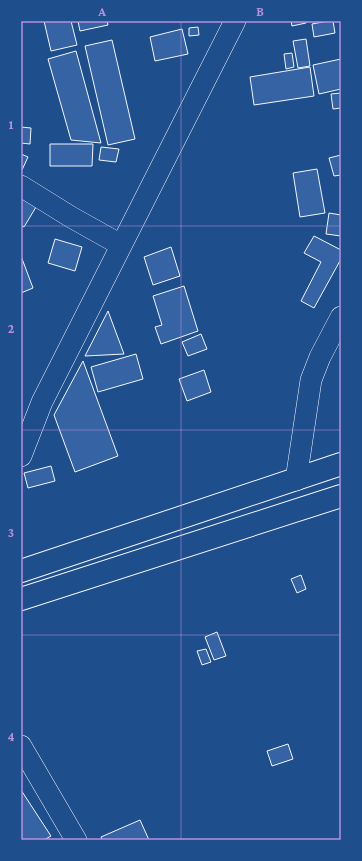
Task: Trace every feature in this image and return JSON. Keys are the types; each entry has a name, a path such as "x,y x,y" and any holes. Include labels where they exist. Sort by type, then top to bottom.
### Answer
{"highway":[{"path":"21,571 341,464"},
{"path":"21,599 341,496"}],"street":[{"path":"21,456 42,402 236,21"},
{"path":"21,186 71,217 121,245"},
{"path":"296,480 311,380 320,357 341,318"},
{"path":"21,746 76,840"}],"building":[{"path":"44,21 71,21 77,45 51,51"},
{"path":"78,21 107,21 108,25 80,31"},
{"path":"291,21 306,21 306,23 292,26"},
{"path":"333,21 335,33 314,37 312,24"},
{"path":"198,27 199,35 189,36 189,28"},
{"path":"182,29 188,54 155,61 150,37"},
{"path":"306,39 310,66 298,68 293,41"},
{"path":"112,40 135,139 108,145 85,46"},
{"path":"76,51 101,143 71,140 48,59"},
{"path":"292,53 294,67 286,69 284,54"},
{"path":"341,59 341,89 319,94 313,65"},
{"path":"310,67 314,96 254,105 250,77"},
{"path":"341,93 341,108 333,109 331,94"},
{"path":"21,127 31,128 30,144 21,143"},
{"path":"50,144 93,144 92,166 50,166"},
{"path":"101,147 119,149 116,162 99,160"},
{"path":"21,154 28,157 22,170 21,170"},
{"path":"341,155 341,175 334,176 329,158"},
{"path":"317,169 325,213 300,217 293,173"},
{"path":"21,198 36,207 24,227 21,225"},
{"path":"329,213 341,215 341,236 326,234"},
{"path":"314,236 341,250 341,259 314,308 301,301 321,262 304,253"},
{"path":"55,239 82,247 75,271 48,263"},
{"path":"171,247 180,276 153,285 144,257"},
{"path":"21,256 33,288 21,293"},
{"path":"184,286 198,331 161,344 155,327 162,325 153,296"},
{"path":"108,311 124,354 85,356"},
{"path":"201,334 207,349 188,356 182,342"},
{"path":"136,354 143,379 98,392 91,367"},
{"path":"83,361 118,456 75,472 54,415"},
{"path":"204,370 211,392 187,401 179,379"},
{"path":"51,466 55,481 28,488 24,473"},
{"path":"301,575 306,589 297,593 291,579"},
{"path":"217,632 226,656 214,660 205,637"},
{"path":"206,649 211,662 202,665 197,651"},
{"path":"288,744 293,759 272,766 267,751"},
{"path":"21,790 51,836 44,840 21,840"},
{"path":"140,820 149,840 102,840 101,837"}]}
